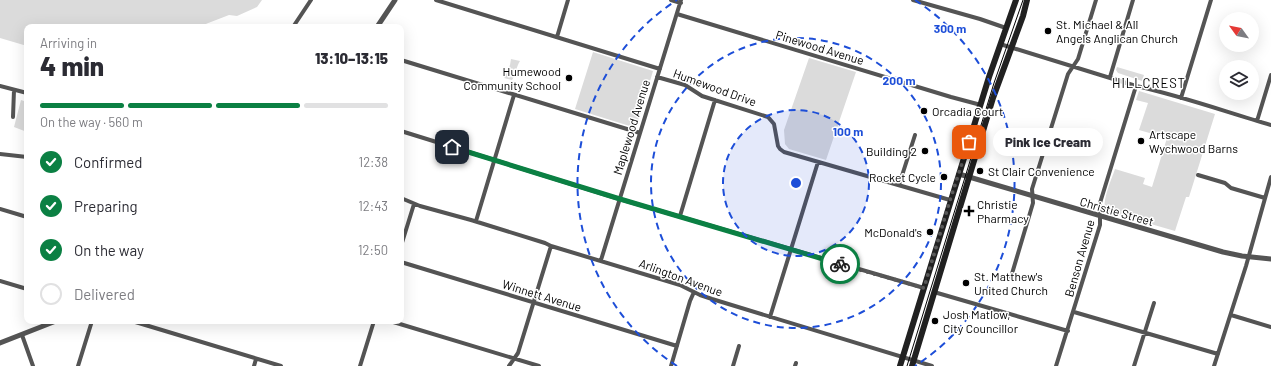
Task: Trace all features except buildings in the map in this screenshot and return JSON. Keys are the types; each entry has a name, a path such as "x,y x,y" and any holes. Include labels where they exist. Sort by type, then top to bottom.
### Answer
{"main road":[{"path":"900,366 950,200 1000,44 1016,0"},
{"path":"913,363 993,98 1027,0"}],"street":[{"path":"295,24 311,0"},
{"path":"379,24 395,0"},
{"name":"Humewood Drive","path":"436,0 660,69"},
{"path":"557,37 568,0"},
{"path":"672,0 681,1"},
{"path":"913,0 1006,28"},
{"path":"1011,277 1033,203 1032,189 1068,74 1078,59 1096,0"},
{"path":"1110,77 1133,0"},
{"path":"1181,98 1211,0"},
{"name":"Maplewood Avenue","path":"601,260 681,1"},
{"name":"Pinewood Avenue","path":"677,14 981,105"},
{"path":"1000,44 1136,86 1271,125"},
{"path":"404,61 640,133"},
{"path":"1257,121 1271,74"},
{"name":"Humewood Drive","path":"657,77 685,85 700,95 768,117 774,124 778,146 784,152 950,200"},
{"path":"0,86 24,92"},
{"name":"Benson Avenue","path":"1056,366 1100,225 1101,216 1099,206 1136,86"},
{"path":"13,117 14,90"},
{"path":"476,221 493,160 514,95"},
{"path":"680,216 715,100"},
{"path":"404,132 620,199 924,288"},
{"path":"899,185 915,136"},
{"path":"0,154 24,157"},
{"path":"770,317 818,162"},
{"name":"Christie Street","path":"959,174 1208,248 1248,257 1271,259"},
{"path":"1198,175 1223,182 1231,188 1265,198"},
{"path":"1214,366 1231,315 1271,177"},
{"name":"Arlington Avenue","path":"404,199 414,204 476,221 551,246 680,285 712,299 903,357 913,363 932,366"},
{"path":"404,236 414,204"},
{"path":"0,209 24,216"},
{"path":"509,366 518,353 551,246"},
{"name":"Winnett Avenue","path":"404,263 677,346"},
{"path":"0,281 24,288"},
{"path":"671,366 694,292"},
{"path":"934,292 1068,331"},
{"path":"1134,366 1154,303"},
{"path":"1074,312 1218,354"},
{"path":"1231,315 1271,327"},
{"path":"0,344 49,324"},
{"path":"78,366 91,324"},
{"path":"142,324 281,366"},
{"path":"360,366 373,324"},
{"path":"400,324 539,366"},
{"path":"22,335 33,366"},
{"path":"733,366 739,346"},
{"path":"254,366 256,359"}],"shaded area":[{"path":"0,0 262,0 257,7 237,16 229,15 206,24 24,24 24,45 0,38"},
{"path":"593,52 653,71 636,128 575,109"},
{"path":"809,58 856,72 826,160 789,149 785,144 784,130"},
{"path":"511,59 520,61 512,80 504,78"},
{"path":"1117,67 1144,75 1142,81 1118,73 1116,70"},
{"path":"1139,91 1215,114 1189,197 1186,197 1175,231 1106,211 1105,202 1115,169 1145,178 1143,184 1152,187 1167,138 1139,130 1148,103 1136,100"},
{"path":"21,100 24,101 24,131 14,127"}],"tram line":[{"path":"907,366 994,83 1023,0"}],"way so far":[{"path":"840,264 924,288 969,142"}],"place":[{"name":"St. Michael & All Angels Anglican Church","path":"1048,31"},
{"name":"Humewood Community School","path":"569,78"},
{"name":"Orcadia Court","path":"924,111"},
{"name":"Artscape Wychwood Barns","path":"1141,141"},
{"name":"Pink Ice Cream","path":"969,142"},
{"name":"Building 2","path":"925,151"},
{"name":"St Clair Convenience","path":"980,171"},
{"name":"Rocket Cycle","path":"944,177"},
{"name":"Christie Pharmacy","path":"969,211"},
{"name":"McDonald's","path":"930,232"},
{"name":"St. Matthew's United Church","path":"966,283"},
{"name":"Josh Matlow, City Councillor","path":"935,321"}],"district":[{"name":"HILLCREST","path":"1149,83"}],"route":[{"path":"452,147 620,199 840,264"}]}
